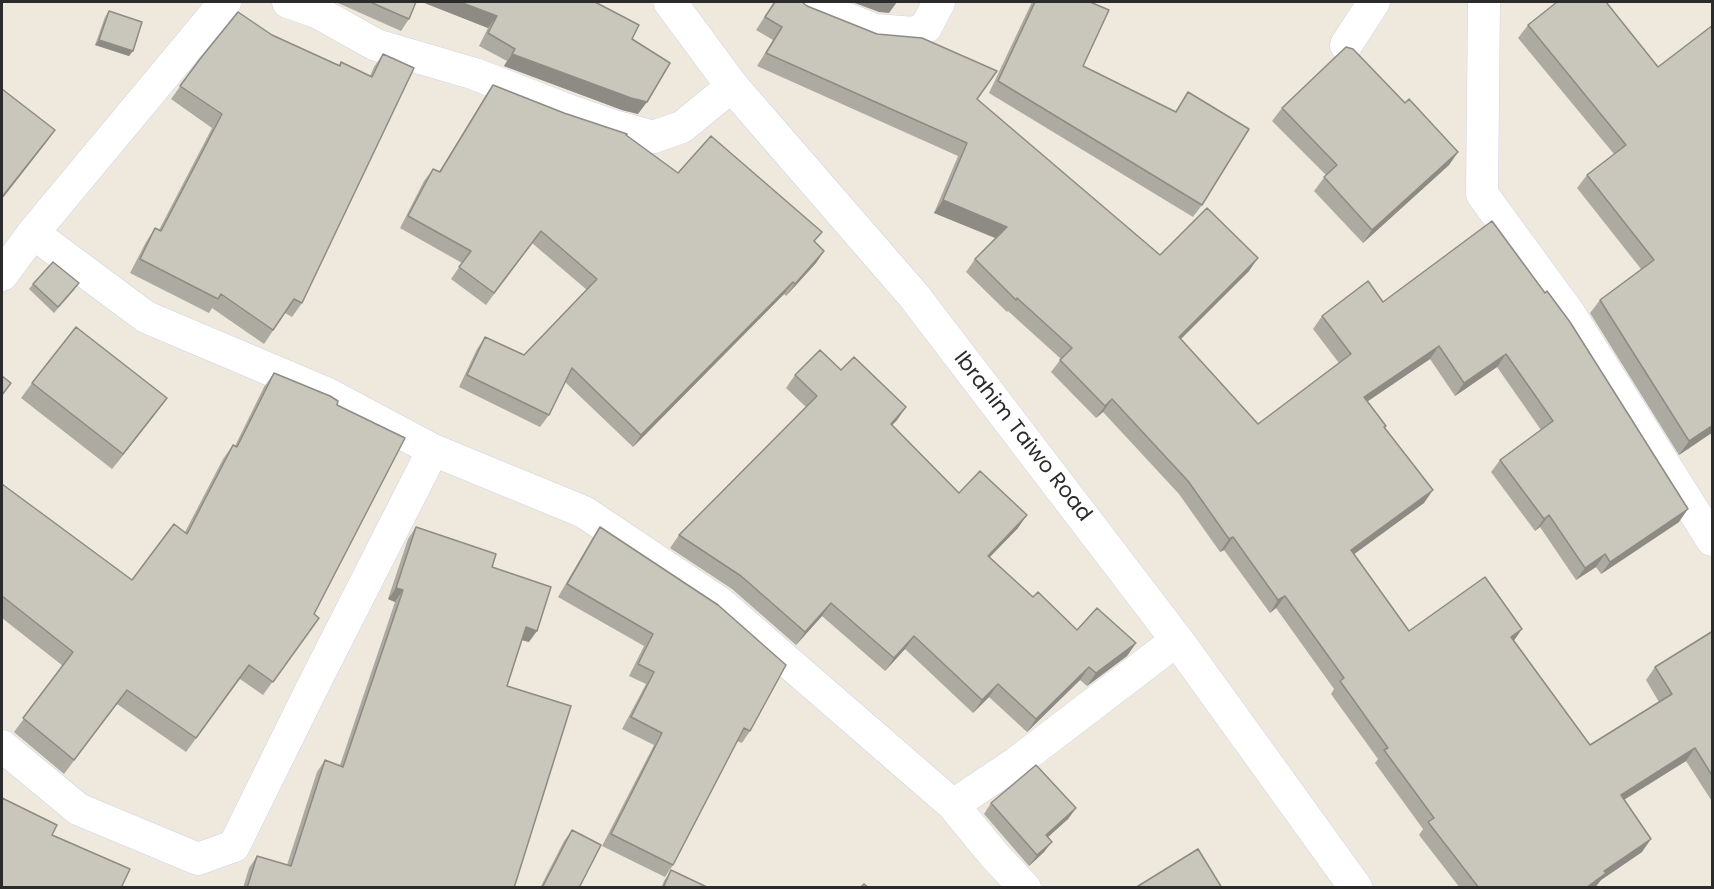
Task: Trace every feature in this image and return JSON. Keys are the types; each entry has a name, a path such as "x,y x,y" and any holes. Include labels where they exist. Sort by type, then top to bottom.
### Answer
{"main road":[{"name":"Ibrahim Taiwo Road","path":"669,2 732,86 914,296 1178,640 1356,888"}],"street":[{"path":"2,275 33,233 225,2"},
{"path":"288,2 317,12 376,45 475,74 573,112 653,137 682,127 732,86"},
{"path":"806,2 875,30 914,33 926,27 939,2"},
{"path":"1346,45 1374,2"},
{"path":"1484,2 1482,194 1569,313 1713,540"},
{"path":"33,233 146,316 328,394 433,450 584,512 720,603 953,805 1025,888"},
{"path":"2,746 78,809 198,859 234,846 433,450"},
{"path":"953,805 1016,763 1178,640"}],"building":[{"path":"370,2 416,2 409,19"},
{"path":"460,2 595,2 639,25 632,39 670,63 647,102 631,98 512,54 515,49 488,33 497,16"},
{"path":"775,2 802,2 877,34 922,38 997,71 977,99 1160,255 1207,208 1258,258 1179,337 1258,424 1351,354 1322,316 1368,281 1383,302 1492,221 1545,293 1547,291 1570,322 1688,509 1610,562 1605,554 1585,568 1549,515 1544,519 1500,460 1553,421 1506,354 1464,383 1439,346 1364,397 1386,426 1384,427 1433,490 1351,550 1409,631 1485,577 1522,629 1511,637 1590,745 1672,694 1655,667 1713,631 1713,777 1695,748 1621,795 1651,839 1604,871 1606,873 1586,888 1479,888 1428,822 1434,818 1384,750 1388,748 1340,681 1344,678 1285,596 1278,600 1233,537 1229,539 1188,481 1112,399 1105,406 1060,360 1072,348 1017,298 1016,300 975,259 1007,227 943,200 967,143 766,53 782,27 765,17"},
{"path":"1035,2 1090,2 1109,10 1083,66 1176,112 1188,92 1249,129 1202,205 998,81"},
{"path":"1557,2 1606,2 1658,67 1713,25 1713,425 1689,441 1600,300 1654,260 1587,175 1626,145 1528,25"},
{"path":"109,11 142,22 133,51 99,40"},
{"path":"238,12 272,35 340,66 341,62 372,77 383,54 414,68 302,303 294,299 273,330 221,294 218,299 140,259 155,228 161,231 222,114 180,86"},
{"path":"1346,47 1353,49 1405,103 1409,99 1458,152 1372,230 1324,177 1337,165 1282,108"},
{"path":"493,85 564,113 627,134 678,173 711,136 822,232 814,241 824,251 795,284 793,282 641,435 572,368 549,415 467,375 485,337 524,355 597,279 541,231 494,293 459,267 471,251 408,216 433,169 440,172"},
{"path":"2,89 55,130 2,197"},
{"path":"53,262 79,283 58,307 33,284"},
{"path":"76,327 167,398 123,454 32,383"},
{"path":"820,350 841,370 854,357 906,407 891,424 959,493 980,471 1027,515 988,556 1033,597 1038,592 1077,630 1097,608 1136,643 1096,673 1089,667 1036,719 998,684 982,700 914,636 894,658 831,603 805,632 741,576 679,535 817,396 795,375"},
{"path":"274,373 330,396 338,401 337,405 405,438 314,614 319,618 273,682 249,665 196,738 127,690 74,760 23,718 73,652 2,596 2,484 132,580 174,524 187,534 233,445 237,447"},
{"path":"2,376 11,383 2,395"},
{"path":"416,527 496,554 492,567 551,587 537,631 526,627 507,686 571,706 514,888 247,888 257,856 291,866 325,760 343,767 403,590 396,588"},
{"path":"600,527 718,605 786,665 750,731 744,728 673,865 611,834 662,733 631,717 654,672 638,664 653,634 567,584"},
{"path":"1036,765 1076,808 1046,835 1052,842 1037,855 991,803"},
{"path":"2,798 57,825 52,835 130,869 121,888 2,888"},
{"path":"572,830 601,845 579,888 542,888"},
{"path":"1198,849 1222,888 1135,888"},
{"path":"671,870 709,888 663,888"}]}
